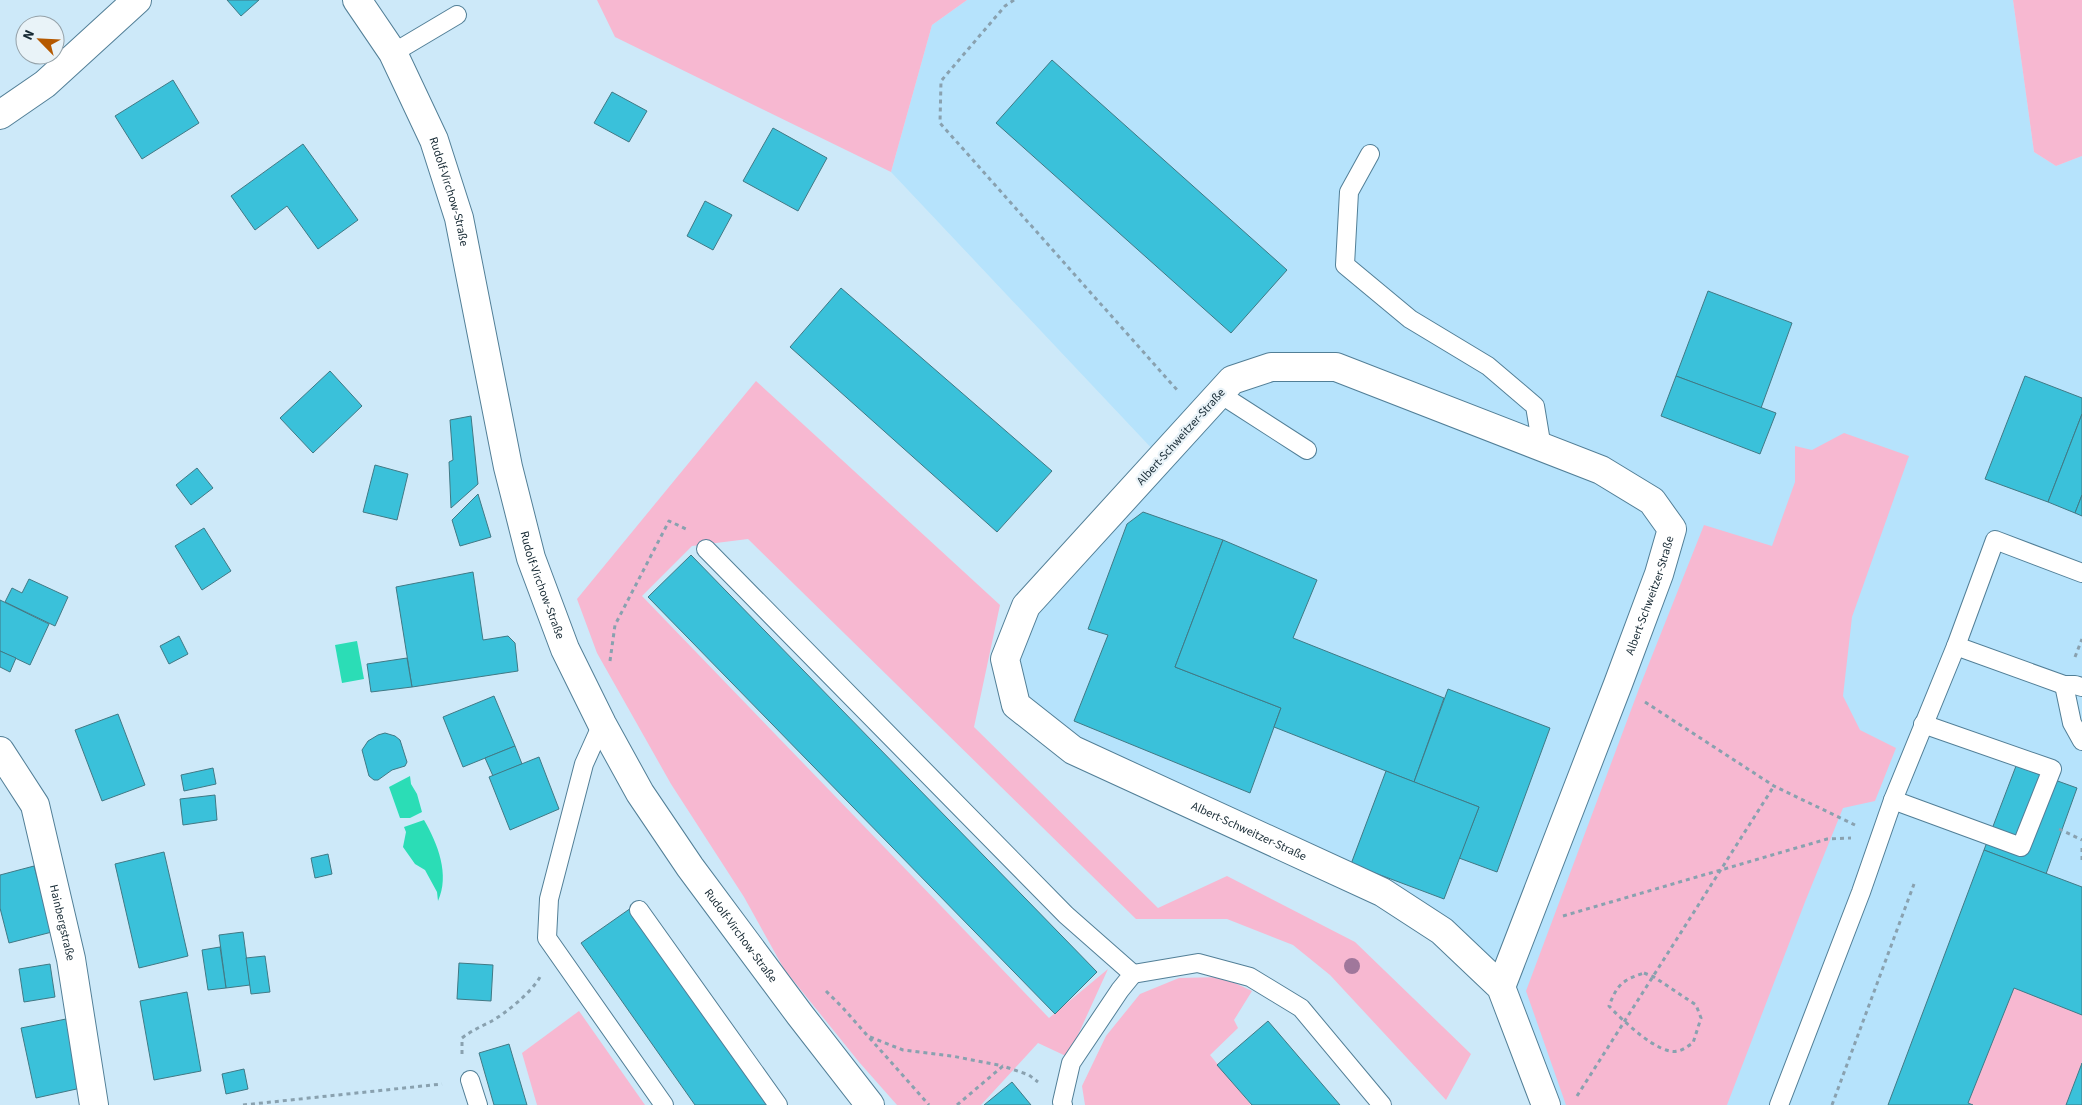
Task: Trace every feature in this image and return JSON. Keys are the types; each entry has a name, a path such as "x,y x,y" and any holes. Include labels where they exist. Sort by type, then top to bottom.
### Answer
{"street":[{"name":"Rudolf-Virchow-Straße","path":"357,0 393,53 434,140 458,218 508,467 531,558 565,649 602,724 640,793 690,867 800,1016 870,1105"},
{"path":"0,115 45,84 132,2"},
{"name":"Albert-Schweitzer-Straße","path":"1501,987 1659,574 1672,528 1652,501 1601,470 1336,367 1271,367 1232,380 1026,606 1005,659 1016,705 1073,750 1382,892 1442,931 1501,987 1546,1105"},
{"name":"Hainbergstraße","path":"0,751 35,805 71,959 94,1105"}],"lane":[{"path":"393,53 457,15"},
{"path":"1370,154 1349,192 1345,264 1410,319 1488,366 1535,406 1542,448"},
{"path":"1220,394 1307,450"},
{"path":"1779,1105 1861,892 1893,800 1956,646 1996,540 2082,573"},
{"path":"706,549 1066,916 1133,974"},
{"path":"1956,646 2064,685 2082,687"},
{"path":"2064,685 2072,723 2082,741"},
{"path":"602,724 584,764 549,899 547,938 664,1105"},
{"path":"1893,800 2021,847 2052,768 1923,724"},
{"path":"639,910 778,1105"},
{"path":"1063,1103 1071,1063 1120,990 1133,974 1198,963 1250,977 1301,1008 1382,1105"},
{"path":"470,1080 478,1105"}],"path":[{"path":"1014,0 1005,6 941,81 940,123 1200,416"},
{"path":"609,668 615,625 669,520 686,528 706,549"},
{"path":"1618,684 1774,786 1880,836"},
{"path":"1577,1097 1774,786"},
{"path":"1524,927 1827,839 1880,836"},
{"path":"2082,848 2082,860"},
{"path":"1832,1105 1914,884"},
{"path":"244,1105 470,1080 462,1056 462,1038 510,1008 536,983 548,962 547,938"},
{"path":"1644,973 1654,977 1696,1005 1701,1018 1692,1043 1678,1052 1663,1049 1624,1023 1610,1006 1616,989 1631,977 1644,973"},
{"path":"868,1036 903,1050 952,1056 1003,1066 1029,1075 1063,1103"},
{"path":"957,1105 1003,1066"}],"shaded area":[{"path":"597,0 967,0 932,25 891,172 615,37"},
{"path":"967,0 2013,0 2034,152 2056,166 2082,156 2082,1105 1535,1105 1498,998 1439,936 1381,896 1069,755 1000,659 1157,454 891,172 932,25"},
{"path":"2013,0 2082,0 2082,156 2056,166 2034,152"},
{"path":"756,381 1000,605 974,727 1158,908 1227,876 1355,942 1471,1054 1446,1100 1330,975 1293,945 1227,919 1136,919 748,539 692,546 642,596 1049,1018 1108,969 1068,1057 1038,1043 981,1105 897,1105 859,1062 784,969 744,897 671,784 597,653 577,599"},
{"path":"1844,433 1909,456 1852,617 1843,696 1860,730 1896,748 1875,801 1843,808 1727,1105 1566,1105 1526,991 1640,686 1704,525 1772,546 1795,482 1795,446 1812,450"},
{"path":"357,641 364,679 342,683 335,645"},
{"path":"410,776 411,784 417,794 422,812 410,818 400,818 389,787"},
{"path":"424,820 438,849 443,870 443,881 438,901 437,892 425,870 415,864 403,847 406,832 404,827"},
{"path":"1222,977 1252,991 1234,1020 1238,1028 1210,1055 1251,1105 1085,1105 1082,1086 1106,1036 1140,994 1179,978"},
{"path":"2014,988 2082,1015 2082,1063 2066,1105 1973,1105 1968,1103"},
{"path":"579,1011 645,1105 537,1105 522,1053"}],"building":[{"path":"227,0 259,0 241,16"},
{"path":"1052,60 1287,270 1231,333 996,123"},
{"path":"173,80 199,123 142,159 115,116"},
{"path":"612,92 647,111 629,142 594,123"},
{"path":"773,128 827,158 798,211 743,181"},
{"path":"303,144 358,220 318,249 287,206 255,230 231,196"},
{"path":"705,201 732,215 713,250 687,236"},
{"path":"841,288 1052,471 997,532 790,347"},
{"path":"1708,291 1792,323 1761,408 1676,376"},
{"path":"330,371 362,406 313,453 280,418"},
{"path":"1676,376 1776,413 1760,454 1661,416"},
{"path":"2025,376 2082,398 2082,414 2048,502 1985,479"},
{"path":"2082,414 2082,495 2075,513 2048,502"},
{"path":"471,416 478,484 451,508 449,462 453,460 450,420"},
{"path":"375,465 408,474 397,520 363,512"},
{"path":"197,468 213,488 191,505 176,485"},
{"path":"478,494 491,537 460,546 452,520"},
{"path":"2082,495 2082,516 2075,513"},
{"path":"1143,512 1223,540 1175,667 1281,708 1250,793 1074,721 1108,635 1088,629 1127,524"},
{"path":"204,528 231,571 202,590 175,546"},
{"path":"1223,540 1317,580 1293,638 1444,698 1414,782 1274,727 1281,708 1175,667"},
{"path":"691,555 1097,972 1055,1014 648,597"},
{"path":"473,572 483,640 508,636 515,643 518,671 412,687 396,587"},
{"path":"29,579 68,597 55,626 5,602 12,588 22,593"},
{"path":"0,600 49,624 30,665 0,651"},
{"path":"179,636 188,654 169,664 160,646"},
{"path":"0,651 16,658 10,672 0,667"},
{"path":"407,658 412,687 371,692 367,664"},
{"path":"1448,689 1550,728 1497,872 1459,858 1479,807 1414,782"},
{"path":"494,696 515,746 463,767 443,717"},
{"path":"118,714 145,785 102,801 75,730"},
{"path":"385,733 395,736 400,740 407,762 405,766 392,770 378,780 374,780 369,776 362,750 368,741"},
{"path":"515,746 522,764 493,776 485,758"},
{"path":"539,757 559,809 510,830 489,777"},
{"path":"2016,766 2077,788 2046,874 1984,850"},
{"path":"213,768 216,784 184,791 181,775"},
{"path":"1386,771 1479,807 1444,899 1351,864"},
{"path":"215,795 217,820 183,825 180,799"},
{"path":"1984,850 2082,887 2082,1015 2014,988 1968,1103 1973,1105 1888,1105"},
{"path":"164,852 188,956 139,968 115,864"},
{"path":"328,854 332,874 315,878 311,858"},
{"path":"34,866 52,932 9,943 0,908 0,875"},
{"path":"631,908 769,1105 695,1105 581,943"},
{"path":"243,932 250,985 226,988 219,935"},
{"path":"220,947 226,988 208,990 202,950"},
{"path":"265,956 270,992 251,994 246,958"},
{"path":"459,963 493,965 491,1001 457,999"},
{"path":"50,964 55,997 24,1002 19,969"},
{"path":"187,992 201,1071 154,1080 140,1001"},
{"path":"66,1019 81,1088 36,1098 21,1028"},
{"path":"1268,1021 1340,1105 1252,1105 1217,1065"},
{"path":"509,1044 527,1105 494,1105 479,1053"},
{"path":"2082,1063 2082,1105 2066,1105"},
{"path":"244,1069 248,1089 226,1094 222,1074"},
{"path":"1012,1082 1031,1105 984,1105"}]}
